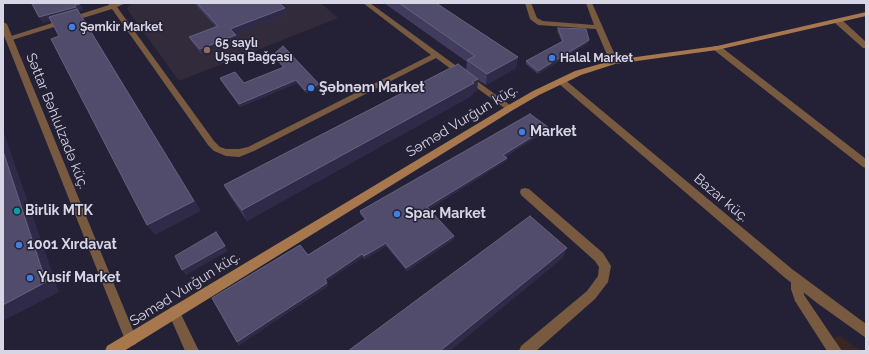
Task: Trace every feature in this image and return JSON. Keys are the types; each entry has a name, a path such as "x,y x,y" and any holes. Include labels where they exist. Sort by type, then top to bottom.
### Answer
{"main road":[{"name":"Səməd Vurğun küç.","path":"112,351 510,108 561,81 596,66 614,62 717,48 866,14"}],"street":[{"path":"6,39 112,5 123,3"},
{"path":"366,3 510,108"},
{"path":"528,3 534,19 541,23 598,27"},
{"path":"589,3 614,62"},
{"path":"112,5 211,144 217,149 226,152 239,153 251,149 436,55"},
{"path":"838,21 866,46"},
{"name":"Səttar Bəhlulzadə küç.","path":"3,24 6,39 131,340"},
{"path":"717,48 866,164"},
{"name":"Bazar küç.","path":"561,81 821,300 866,332"},
{"path":"525,192 599,257 605,266 604,278 591,295 526,351"},
{"path":"797,280 796,289 799,297 835,351"},
{"path":"174,312 192,351"}],"shaded area":[{"name":"65 saylı Uşaq Bağçası","path":"134,3 324,3 322,4 338,18 179,81 127,9 129,5"},
{"path":"838,335 861,351 826,351"}],"building":[{"path":"197,3 279,3 285,8 230,29 236,35 200,49 189,37 218,26"},
{"path":"399,3 436,3 518,57 487,74 467,60 475,56"},
{"path":"32,4 80,4 75,5 76,7 39,17"},
{"path":"77,9 194,201 147,225 51,39 59,36 49,17"},
{"path":"558,28 586,29 589,40 538,71 526,61 563,41"},
{"path":"283,46 319,84 305,90 296,80 239,104 220,78 235,72 244,83 284,67 273,55"},
{"path":"458,64 478,79 472,82 474,83 242,210 224,185"},
{"path":"530,114 548,127 503,155 507,158 427,207 454,236 406,268 386,243 364,256 362,254 325,279 327,283 237,342 212,298 300,245 308,255 366,219 360,211"},
{"name":"Birlik MTK","path":"3,151 46,282 3,305"},
{"path":"530,216 567,248 440,351 348,351"},
{"path":"216,232 225,246 182,270 175,256"}],"place":[{"name":"Şəmkir Market","path":"72,27"},
{"name":"65 saylı Uşaq Bağçası","path":"207,50"},
{"name":"Halal Market","path":"552,58"},
{"name":"Şəbnəm Market","path":"311,88"},
{"name":"Market","path":"522,132"},
{"name":"Birlik MTK","path":"17,211"},
{"name":"Spar Market","path":"397,214"},
{"name":"1001 Xırdavat","path":"19,245"},
{"name":"Yusif Market","path":"30,278"}]}
